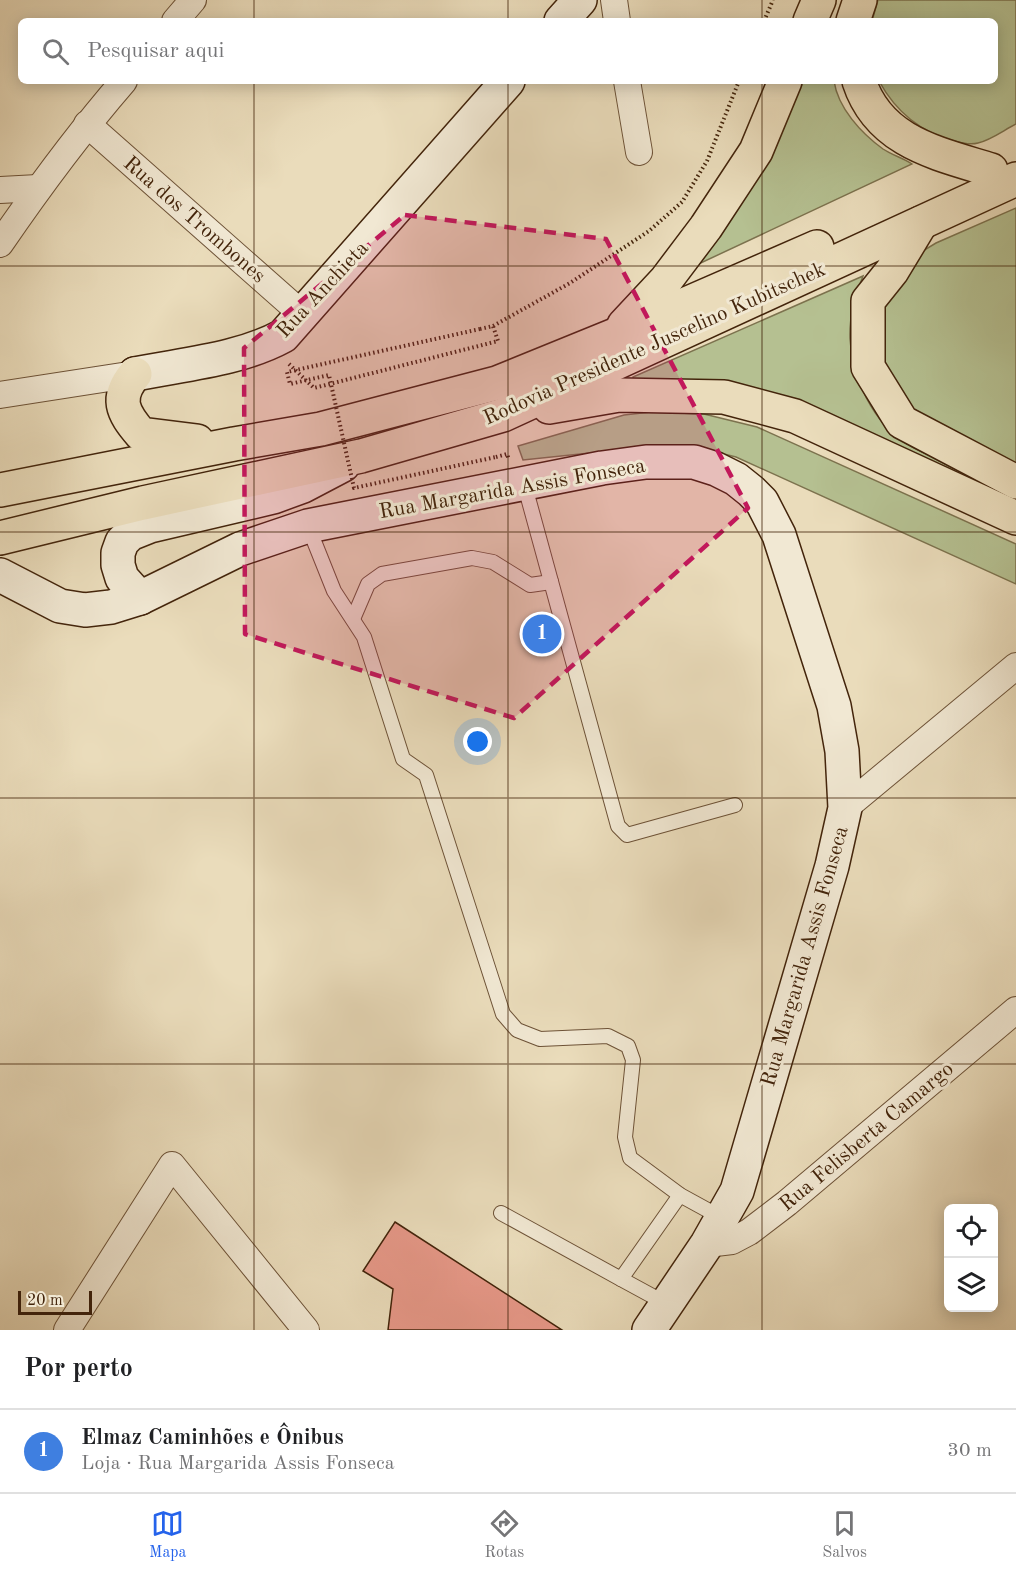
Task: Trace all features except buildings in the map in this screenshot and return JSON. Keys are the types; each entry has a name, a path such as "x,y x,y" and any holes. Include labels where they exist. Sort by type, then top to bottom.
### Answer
{"highway":[{"path":"811,18 819,0"},
{"path":"854,18 860,0"},
{"path":"615,335 666,280 706,227 756,151 784,84"},
{"path":"860,84 862,92 879,120 903,138 925,149 1008,169"},
{"name":"Rodovia Presidente Juscelino Kubitschek","path":"0,490 359,420 497,383 1008,169"},
{"name":"Rodovia Presidente Juscelino Kubitschek","path":"0,538 143,503 361,456 502,415 921,223 1008,169"},
{"path":"921,223 892,271 868,301 868,367 902,422 1016,482"},
{"path":"135,374 124,386 123,402 126,417 141,434 234,444"},
{"path":"502,415 619,395 724,397 795,416 1016,518"}],"street":[{"path":"178,18 193,0"},
{"path":"564,18 580,0"},
{"path":"614,0 617,18"},
{"path":"0,244 38,188 87,124 121,84"},
{"name":"Rua Anchieta","path":"0,395 135,374 241,353 283,336 505,84"},
{"path":"628,84 639,152"},
{"name":"Rua dos Trombones","path":"87,124 302,314"},
{"path":"0,190 38,188"},
{"path":"140,598 122,578 118,565 118,553 126,529 273,497 303,486 361,456"},
{"name":"Rua Margarida Assis Fonseca","path":"0,575 60,606 85,610 111,607 140,598 240,549 308,526 602,468 646,462 694,462 716,469 736,479 762,502 779,535 834,706 842,751 845,808 832,866 737,1191 658,1317"},
{"path":"845,808 1016,666"},
{"name":"Rua Felisberta Camargo","path":"714,1231 732,1241 749,1232 787,1203 1016,1010"},
{"path":"67,1330 172,1165 306,1330"}],"lane":[{"path":"524,483 618,826 627,835 735,805"},
{"path":"308,526 334,591 364,637 403,759 426,775 503,1014 517,1030 540,1039 608,1036 627,1046 633,1060 625,1137 630,1158 680,1195 714,1231"},
{"path":"37,529 93,529"},
{"path":"353,619 369,584 382,574 472,558 492,562 530,585 551,582"},
{"path":"621,1279 680,1195"},
{"path":"501,1213 621,1279 658,1317"}],"path":[{"path":"765,18 772,0"},
{"path":"496,457 354,488 329,375 290,384 287,372 493,326 580,276 649,231 682,201 707,161 738,84"},
{"path":"268,344 314,388 498,341 493,326"}],"highlighted area":[{"path":"405,215 606,239 748,508 514,718 245,634 244,348"}],"green space":[{"path":"878,0 1016,0 1016,124 988,140 969,144 957,142 930,132 910,119 893,102 881,84 998,84 998,18 873,18"},
{"path":"797,84 835,84 840,101 859,128 883,149 912,164 690,268"},
{"path":"1016,208 1016,470 926,428 883,375 881,307 921,252 936,243"},
{"path":"863,276 853,307 850,339 860,384 875,412 895,435 919,451 1016,494 1016,512 790,405 634,385 633,377"},
{"path":"651,412 704,414 757,427 1016,544 1016,584 736,457 716,452 609,451 523,460 518,446 624,415"}],"place":[{"name":"Elmaz Caminhões e Ônibus","path":"542,634"}]}
